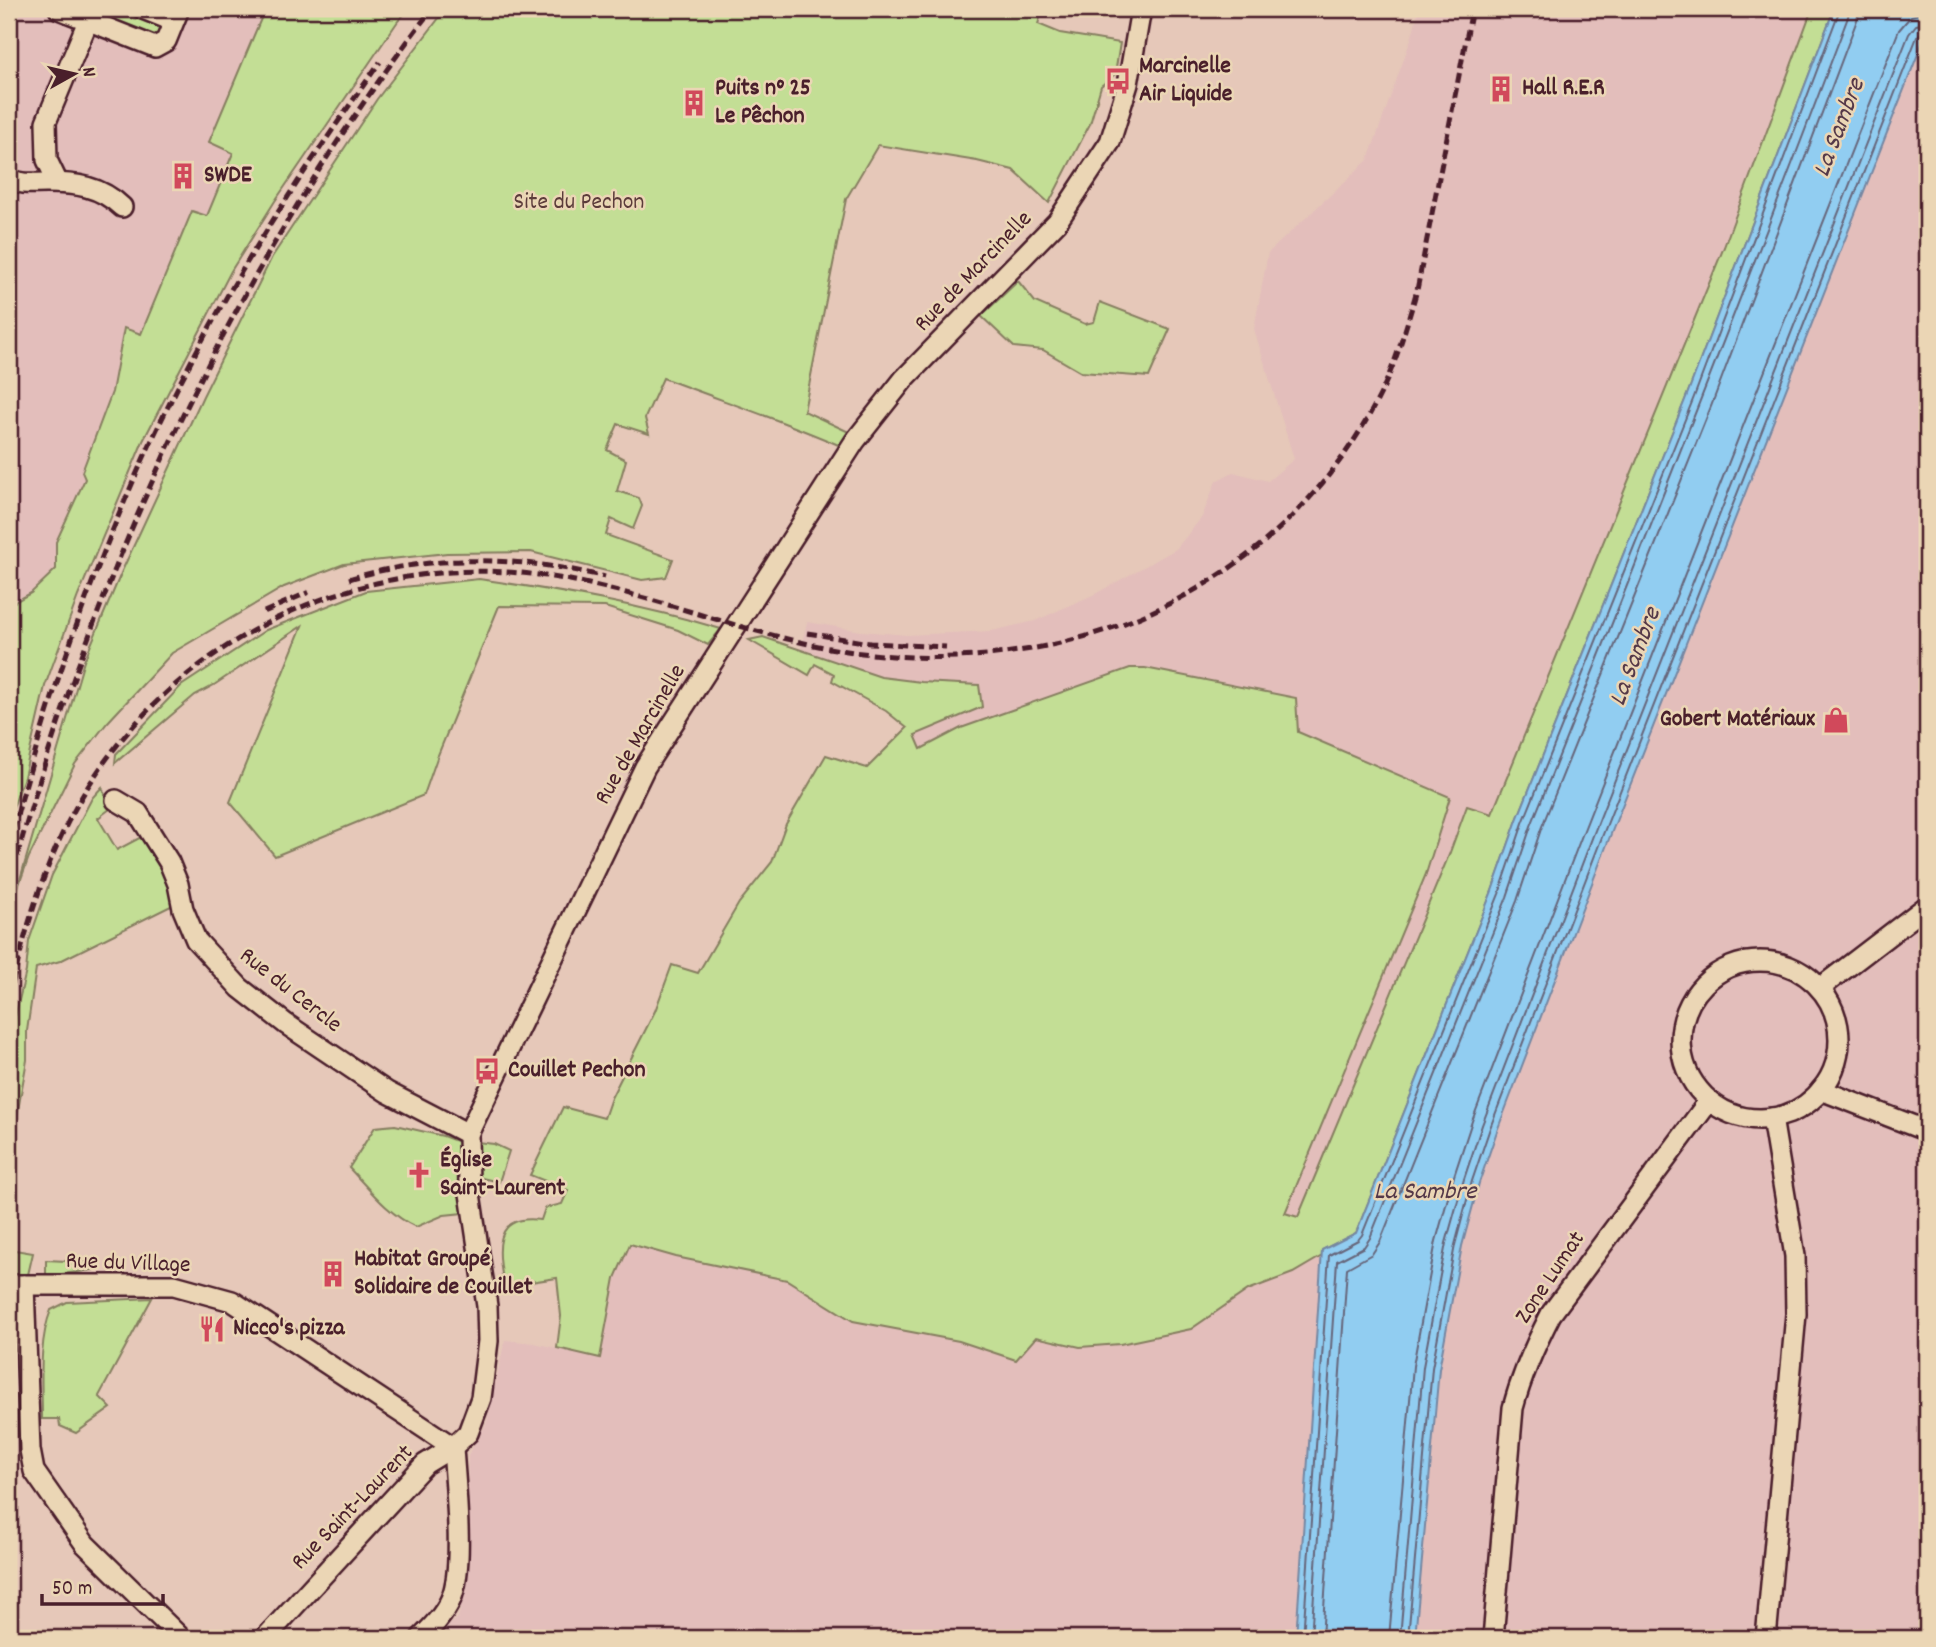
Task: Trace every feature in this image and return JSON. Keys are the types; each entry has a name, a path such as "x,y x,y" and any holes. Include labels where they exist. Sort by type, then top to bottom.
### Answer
{"street":[{"path":"59,9 155,47 166,41 176,15 143,9"},
{"name":"Rue de Marcinelle","path":"453,1447 468,1433 481,1398 488,1341 487,1306 469,1187 468,1134 645,766 847,453 904,379 1057,222 1110,142 1128,84 1141,9"},
{"path":"58,183 47,160 46,122 88,21"},
{"path":"9,179 20,184 83,185 109,194 122,207"},
{"name":"Rue du Cercle","path":"117,800 138,813 169,862 178,884 183,909 196,940 240,988 286,1024 387,1092 468,1134"},
{"path":"1820,988 1927,906"},
{"path":"1766,961 1788,966 1807,976 1820,988 1831,1006 1838,1027 1835,1065 1821,1090 1800,1108 1772,1118 1741,1117 1709,1101 1692,1080 1681,1049 1682,1025 1689,1005 1701,986 1720,971 1739,963 1766,961"},
{"path":"1821,1090 1927,1131"},
{"name":"Zone Lumat","path":"1493,1638 1513,1408 1533,1348 1551,1314 1709,1101"},
{"path":"1766,1638 1796,1314 1794,1256 1772,1118"},
{"path":"17,1285 34,1471 85,1544 181,1638"},
{"name":"Rue du Village","path":"17,1285 174,1285 232,1301 453,1447"},
{"path":"421,1638 443,1614 456,1586 453,1447"},
{"name":"Rue Saint-Laurent","path":"265,1638 425,1464 453,1447"}],"shaded area":[{"path":"9,9 265,9 209,142 233,152 207,217 192,211 140,335 124,328 112,392 82,472 86,478 56,542 56,569 31,593 9,605"},
{"path":"1419,9 1812,9 1724,247 1492,814 1467,807 1298,1217 1285,1213 1426,874 1450,797 1298,732 1130,668 961,728 921,749 914,735 981,707 979,685 881,677 800,651 807,622 907,635 992,631 1035,621 1095,594 1176,549 1202,517 1216,481 1233,472 1268,481 1294,459 1254,329 1268,253 1368,160"},
{"path":"1924,39 1927,40 1927,1638 1414,1638 1439,1369 1462,1246 1479,1183 1609,839"},
{"path":"629,1244 689,1260 787,1280 853,1321 959,1341 1016,1360 1036,1337 1080,1347 1120,1344 1191,1329 1248,1290 1293,1273 1322,1256 1295,1638 432,1638 458,1618 465,1591 468,1455 486,1424 505,1340 534,1343 600,1358 615,1278"}],"green space":[{"path":"77,9 123,10 145,16 162,29 161,37 153,40"},
{"path":"265,9 409,9 398,21 275,201 231,271 143,441 78,596 45,686 24,777 9,819 9,605 31,593 56,569 56,542 85,479 82,472 112,392 124,328 141,334 192,211 207,216 233,153 209,142"},
{"name":"Site du Pechon","path":"446,9 1043,9 1038,24 1060,33 1120,43 1115,74 1101,86 1090,124 1049,203 1013,170 977,161 878,145 846,199 804,411 851,433 843,447 663,378 645,418 649,434 618,424 607,450 626,460 617,491 639,498 642,506 633,529 611,519 606,535 673,559 666,577 642,580 531,552 447,553 344,564 284,587 172,653 107,723 75,764 29,857 16,893 84,661 122,571 203,396 272,257 377,99"},
{"path":"1812,9 1834,9 1687,395 1356,1233 1322,1250 1322,1256 1293,1273 1248,1290 1191,1329 1120,1344 1080,1347 1036,1337 1016,1360 959,1341 853,1321 787,1280 676,1257 630,1244 615,1278 600,1358 557,1348 561,1316 557,1278 504,1286 500,1248 506,1229 513,1223 525,1219 541,1220 545,1208 562,1204 568,1190 530,1175 563,1107 604,1118 611,1098 655,1011 672,965 698,973 739,903 772,862 786,824 826,755 867,768 907,728 886,711 832,681 834,674 815,664 809,675 749,640 763,637 881,677 979,685 982,707 915,735 921,749 961,728 1130,668 1145,668 1296,698 1298,732 1450,797 1426,874 1285,1213 1298,1217 1467,806 1492,814 1724,247"},
{"path":"1018,281 1035,302 1085,324 1094,322 1100,302 1170,329 1149,377 1081,372 1043,350 1014,347 981,316"},
{"path":"479,579 601,600 721,629 708,645 678,630 605,607 499,606 424,795 275,856 230,802 302,626 195,695 115,763 116,754 181,686 266,630 366,591"},
{"path":"102,787 110,809 98,818 117,850 147,834 175,904 60,961 36,968 27,1031 27,1060 9,1160 9,1042 26,971 29,941 52,875 92,798"},
{"path":"395,1125 459,1142 463,1213 444,1215 416,1227 388,1209 349,1168 375,1127"},
{"path":"468,1141 494,1144 509,1151 499,1182 469,1175"},
{"path":"9,1249 33,1253 27,1279 9,1278"},
{"path":"46,1260 87,1262 93,1270 46,1276"},
{"path":"152,1298 99,1396 111,1408 76,1433 60,1426 59,1419 42,1419 42,1349 51,1310 67,1302"}],"water":[{"name":"La Sambre","path":"1834,9 1927,9 1927,31 1609,839 1479,1183 1462,1246 1439,1369 1415,1638 1296,1638 1322,1250 1356,1233 1687,395"}],"railway":[{"path":"9,885 83,652 128,538 178,426 233,317 294,211 360,108 432,9"},
{"path":"9,998 30,919 59,842 84,793 124,737 172,688 226,647 285,614 349,590 415,576 484,571 552,577 632,595 790,640 871,654 949,657 1025,650 1099,632 1168,604 1233,566 1290,518 1340,460 1387,380 1417,290 1472,9"},
{"path":"9,845 44,724 84,605 106,546 156,431 206,334 252,255 301,177 380,62"},
{"path":"349,579 412,565 477,561 541,565 605,577"},
{"path":"264,612 309,592"},
{"path":"807,633 870,643 946,647"}],"place":[{"name":"Marcinelle Air Liquide","path":"1118,81"},
{"name":"Hall R.E.R","path":"1501,89"},
{"name":"Puits n° 25 Le Pêchon","path":"694,103"},
{"name":"SWDE","path":"183,176"},
{"name":"Gobert Matériaux","path":"1836,720"},
{"name":"Couillet Pechon","path":"487,1071"},
{"name":"Église Saint-Laurent","path":"419,1175"},
{"name":"Habitat Groupé Solidaire de Couillet","path":"333,1274"},
{"name":"Nicco's pizza","path":"212,1329"}]}
